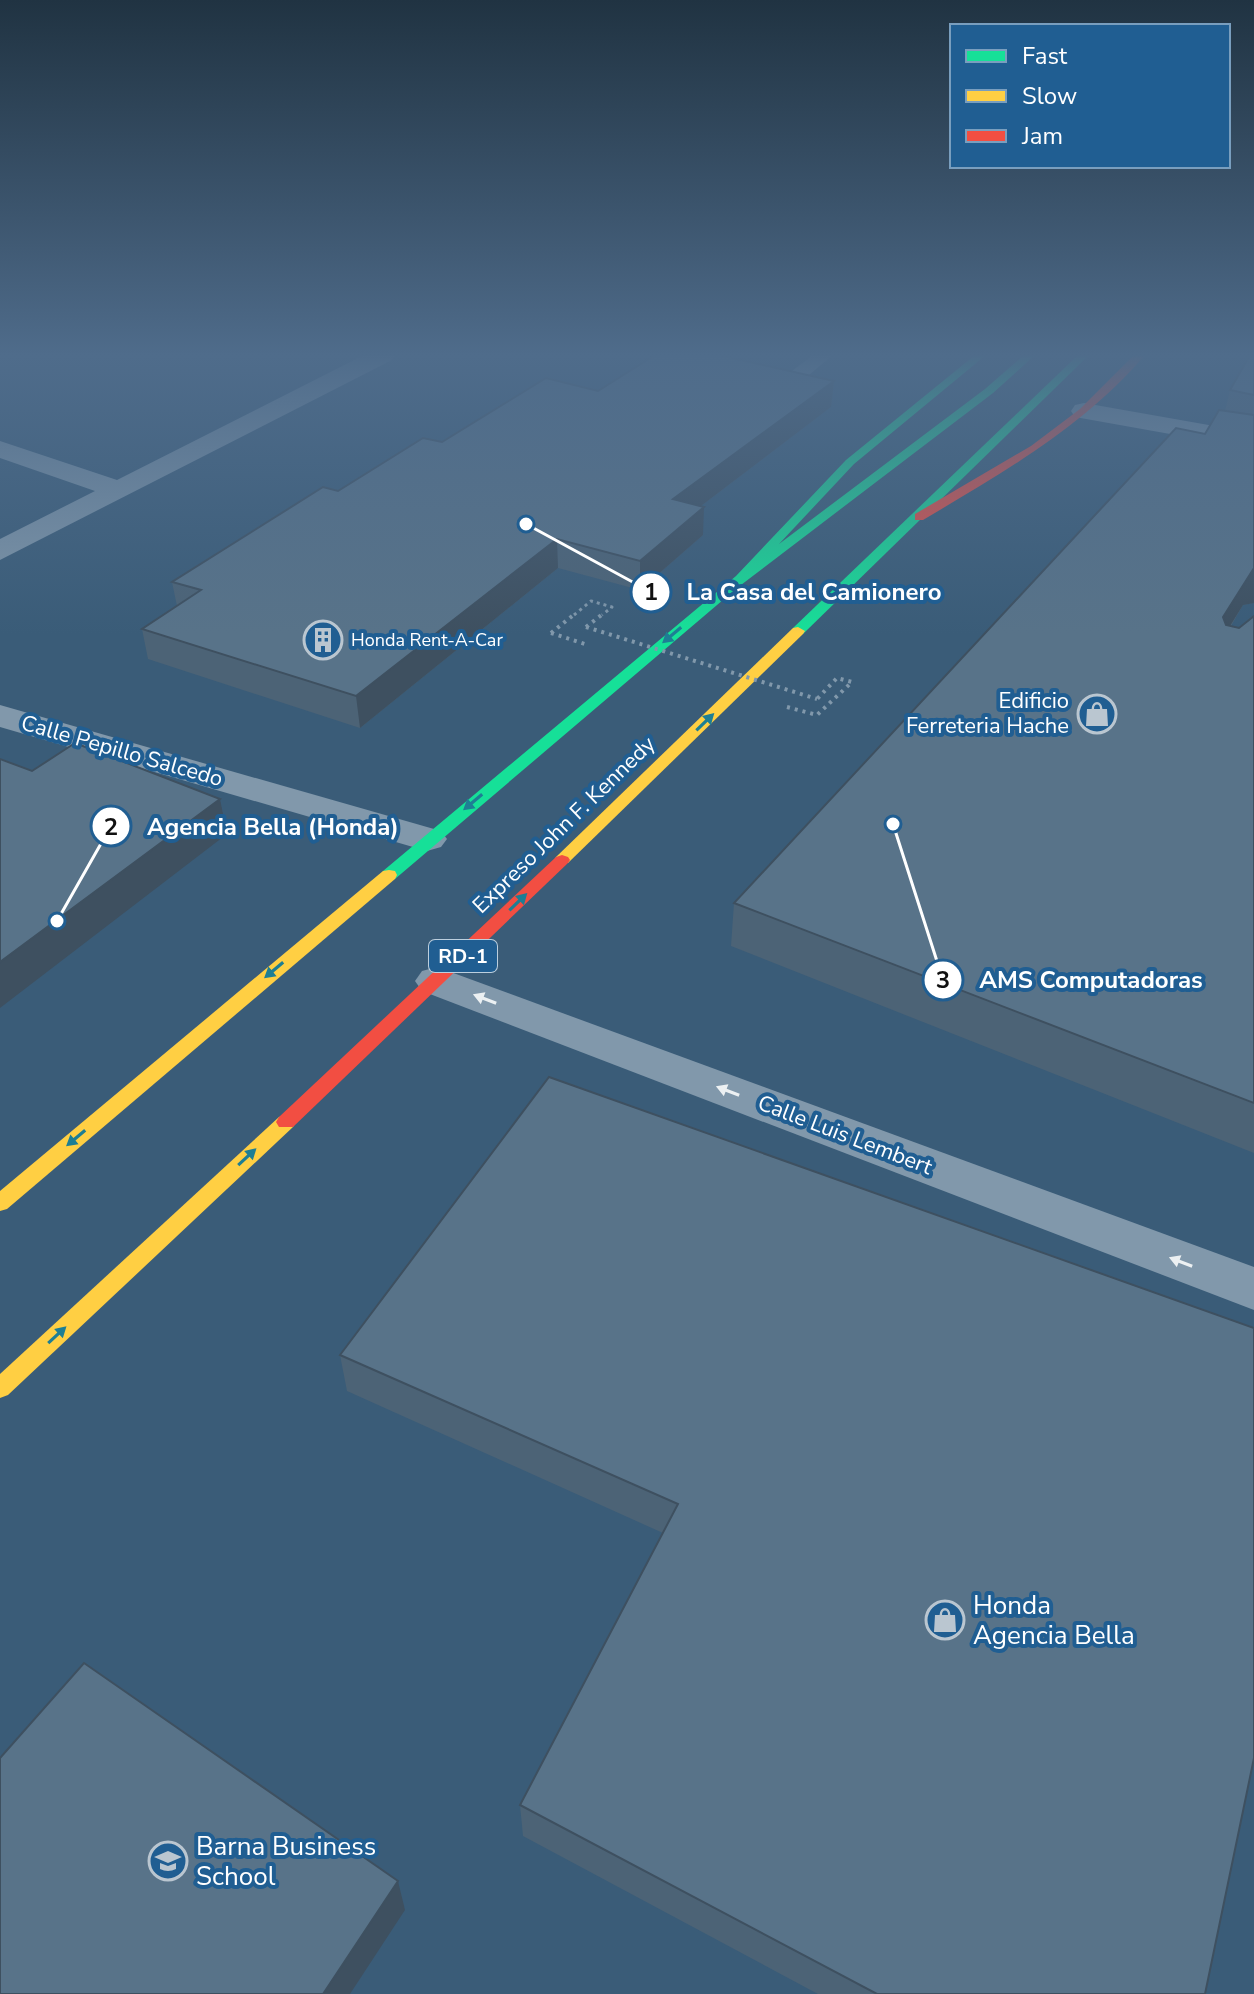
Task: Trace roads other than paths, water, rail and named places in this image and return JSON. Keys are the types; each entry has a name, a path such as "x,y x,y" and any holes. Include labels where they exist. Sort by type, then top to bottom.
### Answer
{"main road":[{"path":"732,585 867,448"},
{"path":"0,1203 427,839 732,585 913,448"},
{"name":"Expreso John F. Kennedy","path":"0,1388 437,981 989,448"},
{"name":"RD-1","path":"919,517 1035,448"}],"street":[{"path":"0,551 201,448"},
{"path":"0,449 119,490"},
{"name":"Calle Pepillo Salcedo","path":"0,716 427,839"},
{"name":"Calle Luis Lembert","path":"437,981 1254,1289"}],"place":[{"name":"La Casa del Camionero","path":"526,524"},
{"name":"Honda Rent-A-Car","path":"323,640"},
{"name":"Edificio Ferreteria Hache","path":"1097,714"},
{"name":"AMS Computadoras","path":"893,824"},
{"name":"Agencia Bella (Honda)","path":"57,921"},
{"name":"Honda Agencia Bella","path":"945,1620"},
{"name":"Barna Business School","path":"168,1861"}]}
